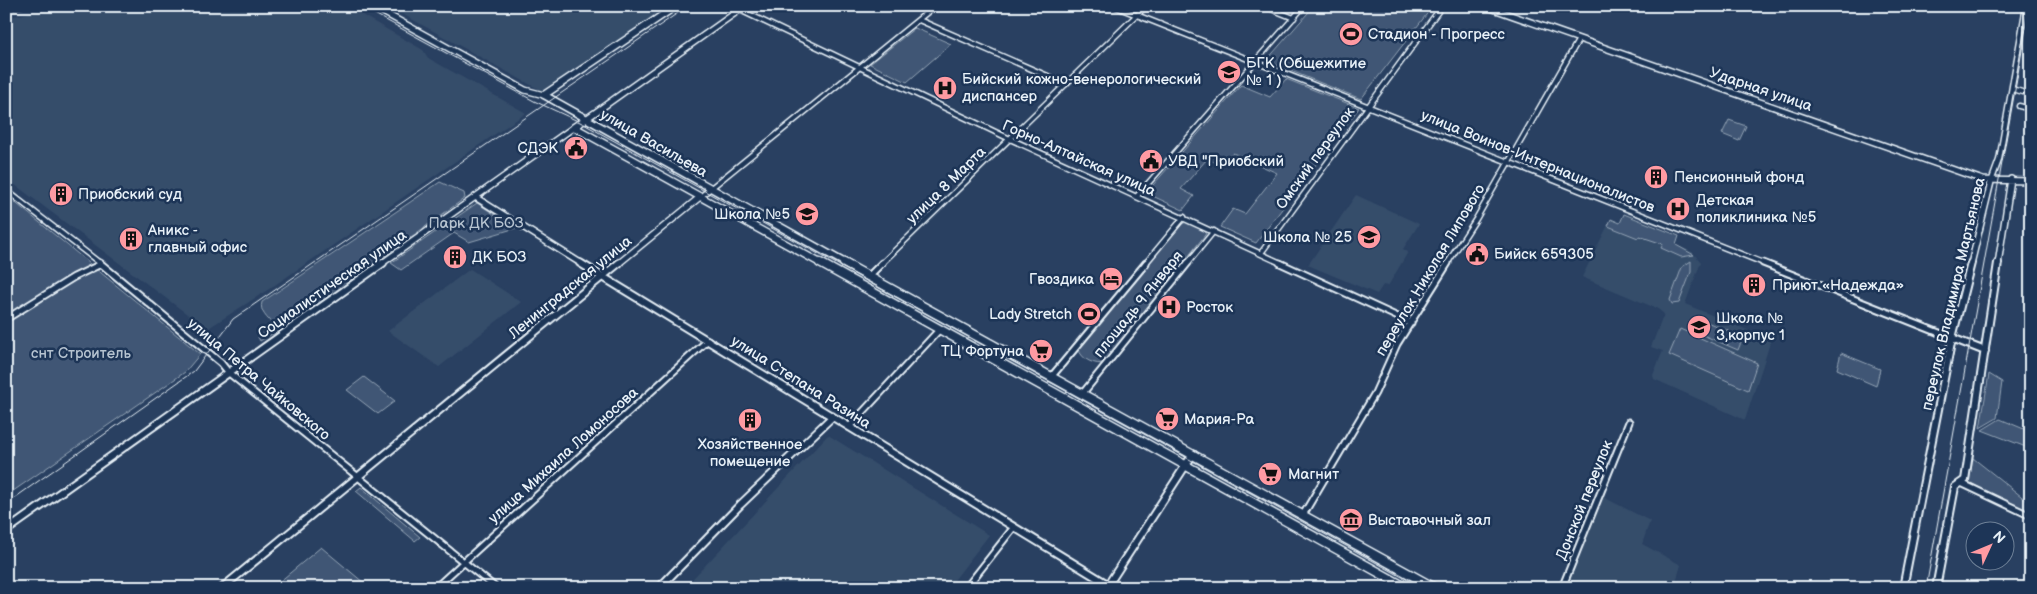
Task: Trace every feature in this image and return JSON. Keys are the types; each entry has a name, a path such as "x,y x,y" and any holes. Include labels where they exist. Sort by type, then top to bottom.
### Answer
{"main road":[{"path":"544,95 676,6"},
{"name":"улица Васильева","path":"544,95 710,189 1436,588"},
{"name":"Социалистическая улица","path":"574,127 586,118"},
{"path":"574,127 1407,588"},
{"path":"860,286 869,276"},
{"path":"1297,527 1303,515"}],"street":[{"path":"372,6 525,90 544,95"},
{"name":"Социалистическая улица","path":"586,118 746,6"},
{"name":"Ленинградская улица","path":"222,588 935,6"},
{"name":"улица Воинов-Интернационалистов","path":"1114,6 1952,338"},
{"name":"улица 8 Марта","path":"869,276 1146,6"},
{"path":"1264,6 1294,18"},
{"path":"1137,196 1304,6"},
{"name":"Омский переулок","path":"1261,253 1442,6"},
{"name":"Ударная улица","path":"1485,6 1991,182 2031,181"},
{"name":"переулок Владимира Мартьянова","path":"1903,588 1952,338 1991,182 1999,160 2026,6"},
{"name":"Горно-Алтайская улица","path":"740,10 1010,139 1184,217 1411,323"},
{"path":"918,20 1066,84"},
{"name":"переулок Николая Липового","path":"1303,515 1375,394 1397,344 1476,219 1579,39"},
{"path":"2012,89 2022,92"},
{"path":"2019,106 2031,109"},
{"name":"Социалистическая улица","path":"6,531 574,127"},
{"path":"1936,588 1955,487 1965,480 2011,180"},
{"name":"улица Петра Чайковского","path":"6,190 102,264 221,363 229,373 496,588"},
{"name":"улица Степана Разина","path":"475,197 602,277 1111,586"},
{"name":"площадь 9 Января","path":"1052,376 1184,217"},
{"name":"площадь 9 Января","path":"1083,393 1214,231"},
{"path":"6,319 74,277 102,264"},
{"path":"849,427 939,330"},
{"path":"1952,338 1985,351"},
{"name":"улица Михаила Ломоносова","path":"435,588 708,340"},
{"path":"659,588 740,505 832,417"},
{"name":"Донской переулок","path":"1562,588 1629,422"},
{"path":"1111,586 1193,454"},
{"path":"1961,483 2031,516"},
{"path":"966,588 1014,527"}],"shaded area":[{"path":"60,6 346,6 423,50 428,58 526,113 269,289 207,329 6,178 6,18"},
{"path":"388,6 668,6 542,91"},
{"name":"Школа № 25","path":"1356,195 1419,224 1403,249 1408,252 1388,286 1383,285 1377,294 1308,265"},
{"name":"Школа № 3,корпус 1","path":"1624,214 1679,236 1676,245 1692,252 1701,262 1685,304 1771,340 1745,420 1654,379 1653,375 1663,351 1651,347 1664,314 1658,309 1582,277 1611,219 1620,223"},
{"path":"470,269 521,302 439,367 388,331"},
{"path":"828,435 989,535 948,588 684,588"},
{"path":"1601,496 1650,521 1642,544 1681,565 1674,588 1575,588 1568,584"}],"green space":[{"name":"Стадион - Прогресс","path":"1314,6 1433,6 1361,99 1266,61"},
{"path":"915,28 951,44 907,82 870,64"},
{"path":"1286,79 1359,108 1256,243 1220,227 1233,209 1245,214 1277,173 1233,153 1222,165 1207,159 1181,189 1194,196 1183,210 1146,193 1241,85 1270,97"},
{"path":"1729,120 1746,126 1739,141 1722,134"},
{"path":"440,182 464,193 465,198 277,334 272,334 260,341 258,337 273,325 263,312 262,302"},
{"name":"снт Строитель","path":"6,195 200,354 185,372 6,496"},
{"name":"Парк ДК БОЗ","path":"477,203 516,228 469,242 454,233 401,270 391,263"},
{"path":"1624,214 1679,236 1676,245 1694,255 1681,257 1661,248 1663,244 1639,236 1638,238 1608,226 1611,219 1620,223"},
{"path":"1186,222 1203,229 1206,233 1205,235 1105,363 1101,364 1085,359 1079,349 1182,224"},
{"path":"1691,261 1691,272 1679,303 1672,304 1670,300 1682,267"},
{"path":"1702,320 1743,337 1738,350 1698,333"},
{"path":"1680,329 1757,363 1748,390 1669,355"},
{"path":"1841,353 1880,369 1876,386 1837,369"},
{"path":"1989,374 2002,382 1997,418 1980,428"},
{"path":"364,377 395,401 378,414 347,390"},
{"path":"2000,419 2031,432 2031,449 1982,430"},
{"path":"1973,458 2031,504 2030,513 1969,482"},
{"path":"361,487 420,537 415,541 356,491"},
{"path":"321,547 370,588 272,588"}],"tram line":[{"path":"6,11 32,6"},
{"path":"360,6 544,105"},
{"path":"544,105 688,6"},
{"path":"1926,588 2030,6"},
{"path":"6,504 194,371 233,319 544,105"},
{"path":"544,105 580,122 1422,588"}],"place":[{"name":"Стадион - Прогресс","path":"1351,34"},
{"name":"БГК (Общежитие № 1 )","path":"1229,72"},
{"name":"Бийский кожно-венерологический диспансер","path":"945,88"},
{"name":"СДЭК","path":"576,148"},
{"name":"УВД \"Приобский","path":"1151,161"},
{"name":"Пенсионный фонд","path":"1656,177"},
{"name":"Приобский суд","path":"61,194"},
{"name":"Детская поликлиника №5","path":"1678,209"},
{"name":"Школа №5","path":"807,214"},
{"name":"Школа № 25","path":"1369,237"},
{"name":"Аникс - главный офис","path":"131,239"},
{"name":"Бийск 659305","path":"1477,254"},
{"name":"ДК БОЗ","path":"455,257"},
{"name":"Гвоздика","path":"1111,279"},
{"name":"Приют «Надежда»","path":"1754,285"},
{"name":"Росток","path":"1169,307"},
{"name":"Lady Stretch","path":"1089,314"},
{"name":"Школа № 3,корпус 1","path":"1699,327"},
{"name":"ТЦ Фортуна","path":"1041,351"},
{"name":"Мария-Ра","path":"1167,419"},
{"name":"Хозяйственное помещение","path":"750,420"},
{"name":"Магнит","path":"1270,474"},
{"name":"Выставочный зал","path":"1351,520"}]}
